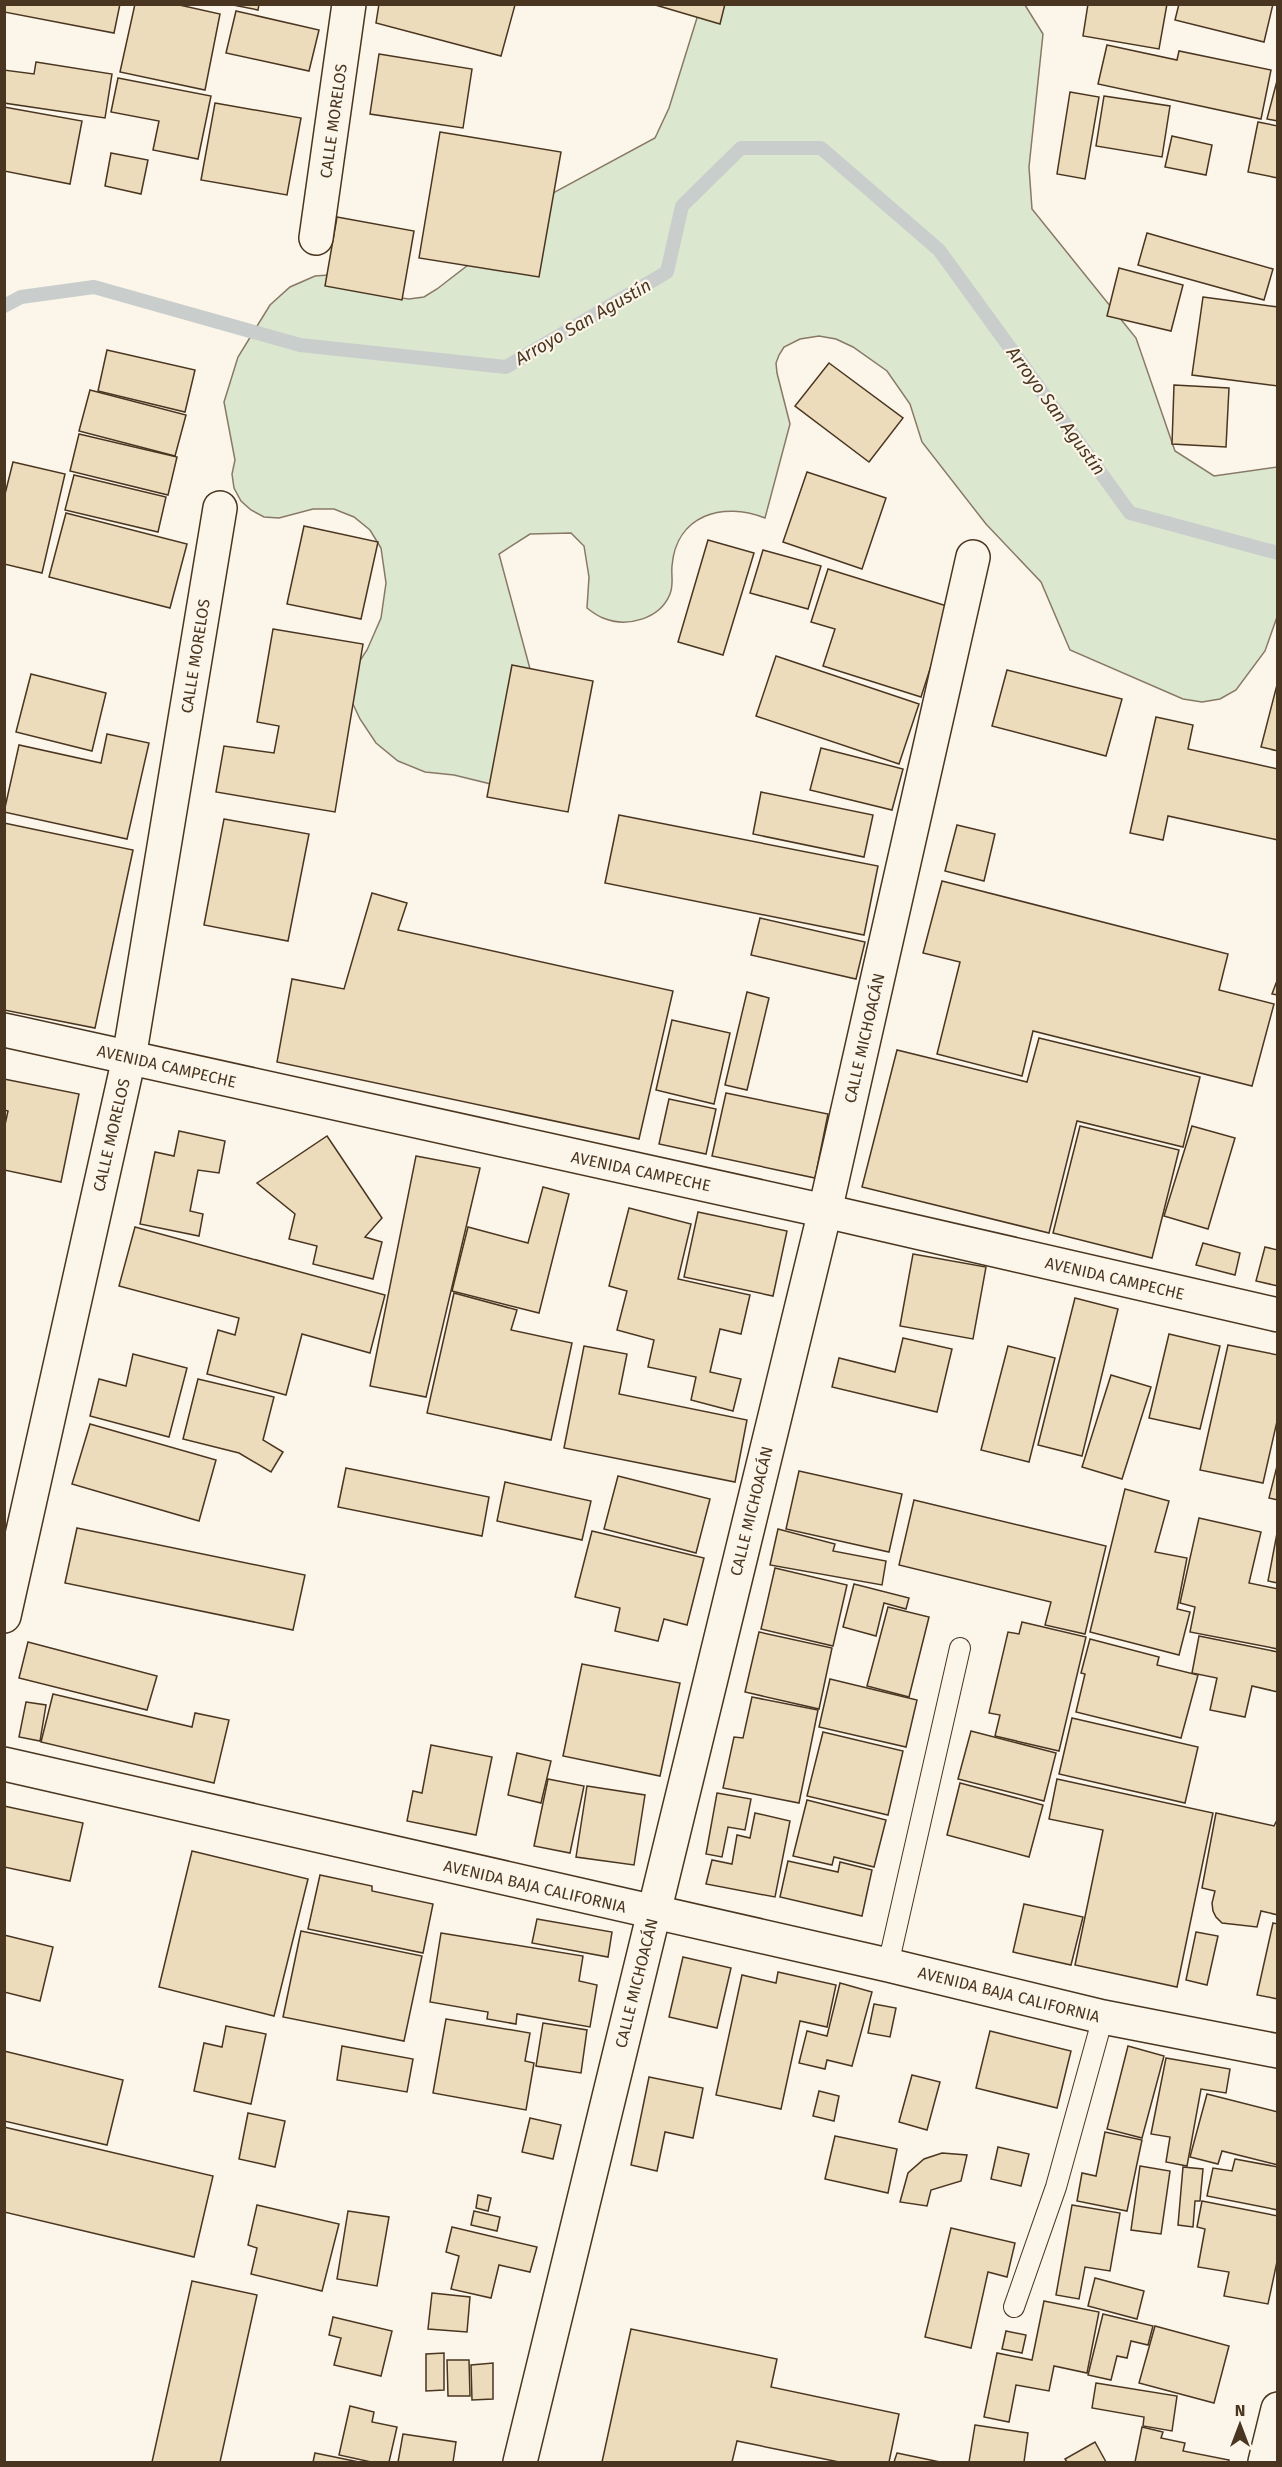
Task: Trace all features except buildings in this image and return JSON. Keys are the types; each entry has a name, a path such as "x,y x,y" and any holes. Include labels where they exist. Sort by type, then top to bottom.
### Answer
{"street":[{"name":"CALLE MORELOS","path":"316,238 349,4"},
{"name":"CALLE MORELOS","path":"4,1616 129,1058 220,508"},
{"name":"CALLE MICHOACÁN","path":"520,2463 825,1211 973,557"},
{"name":"AVENIDA CAMPECHE","path":"4,1029 825,1211 1278,1315"},
{"name":"AVENIDA BAJA CALIFORNIA","path":"4,1764 888,1965 1103,2017 1278,2051"},
{"path":"1265,2463 1278,2409"}],"lane":[{"path":"888,1965 960,1648"},
{"path":"1014,2307 1056,2187 1103,2017"}],"green space":[{"path":"701,5 1025,5 1043,34 1029,167 1032,209 1136,338 1175,451 1214,476 1277,467 1277,617 1265,651 1236,690 1220,699 1202,702 1183,699 1070,650 1041,582 986,524 922,442 910,404 887,371 853,347 836,339 819,336 800,339 784,347 776,363 790,424 765,518 749,513 718,512 704,516 692,524 682,535 675,549 670,594 659,610 642,619 622,622 603,618 587,608 589,577 584,546 571,533 530,534 499,554 533,680 491,784 454,775 425,772 398,761 376,743 352,702 357,665 367,650 381,618 386,583 381,548 370,530 354,517 334,509 313,509 279,518 264,517 241,501 234,488 232,474 235,460 224,402 238,357 270,305 290,287 315,276 343,274 394,297 409,299 424,297 494,245 551,194 655,138 669,108"}],"waterway":[{"name":"Arroyo San Agustín","path":"4,306 21,297 94,287 300,345 506,367 667,272 682,206 741,148 821,148 939,250 1130,513 1278,553"}]}
